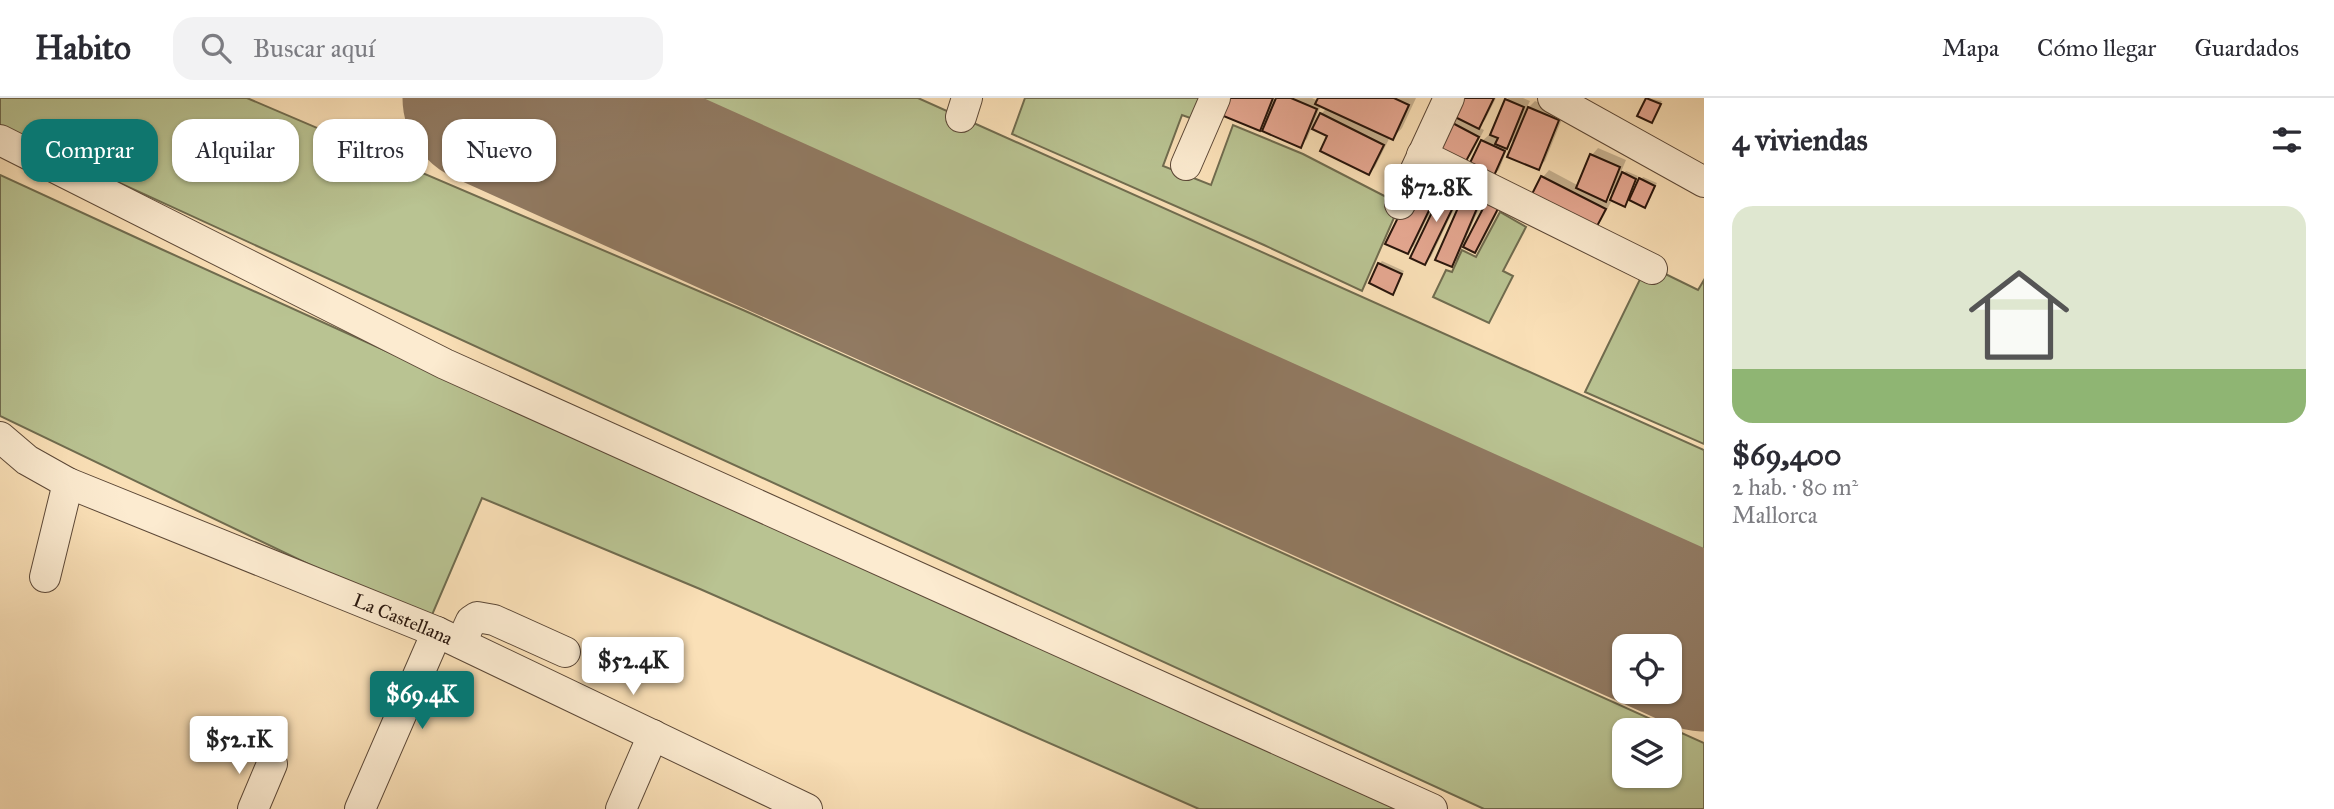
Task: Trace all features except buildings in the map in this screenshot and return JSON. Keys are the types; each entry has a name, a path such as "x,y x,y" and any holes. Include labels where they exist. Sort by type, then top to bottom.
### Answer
{"street":[{"path":"1186,165 1215,98"},
{"path":"1400,204 1449,98"},
{"path":"1553,98 1704,182"},
{"path":"0,140 445,364 1432,809"},
{"path":"1422,155 1652,269"},
{"name":"La Castellana","path":"0,437 27,460 68,483 449,638 807,809"},
{"path":"45,577 68,483"},
{"path":"360,809 449,638 471,621 477,617 494,620 565,652"},
{"path":"621,809 653,735"},
{"path":"253,809 272,764"}],"green space":[{"path":"0,98 247,98 296,119 172,119 172,182 299,182 299,120 313,126 313,182 428,182 428,175 743,310 1612,702 1612,704 1649,718 1612,718 1612,788 1682,788 1682,733 1704,743 1704,809 1484,809 118,182 158,182 158,119 21,119 21,138 0,128"},
{"path":"679,98 918,98 1704,450 1704,558"},
{"path":"1025,98 1201,98 1193,119 1182,115 1163,166 1211,185 1233,125 1303,154 1400,204 1362,291 1012,134"},
{"path":"0,175 1397,809 1199,809 700,589 482,498 429,622 0,416"},
{"path":"1500,212 1526,227 1503,271 1513,276 1489,323 1433,297 1446,270 1452,272 1462,250 1476,257"},
{"path":"1647,265 1698,290 1704,280 1704,444 1585,392"}],"runway":[{"path":"490,98 1704,644"}]}
